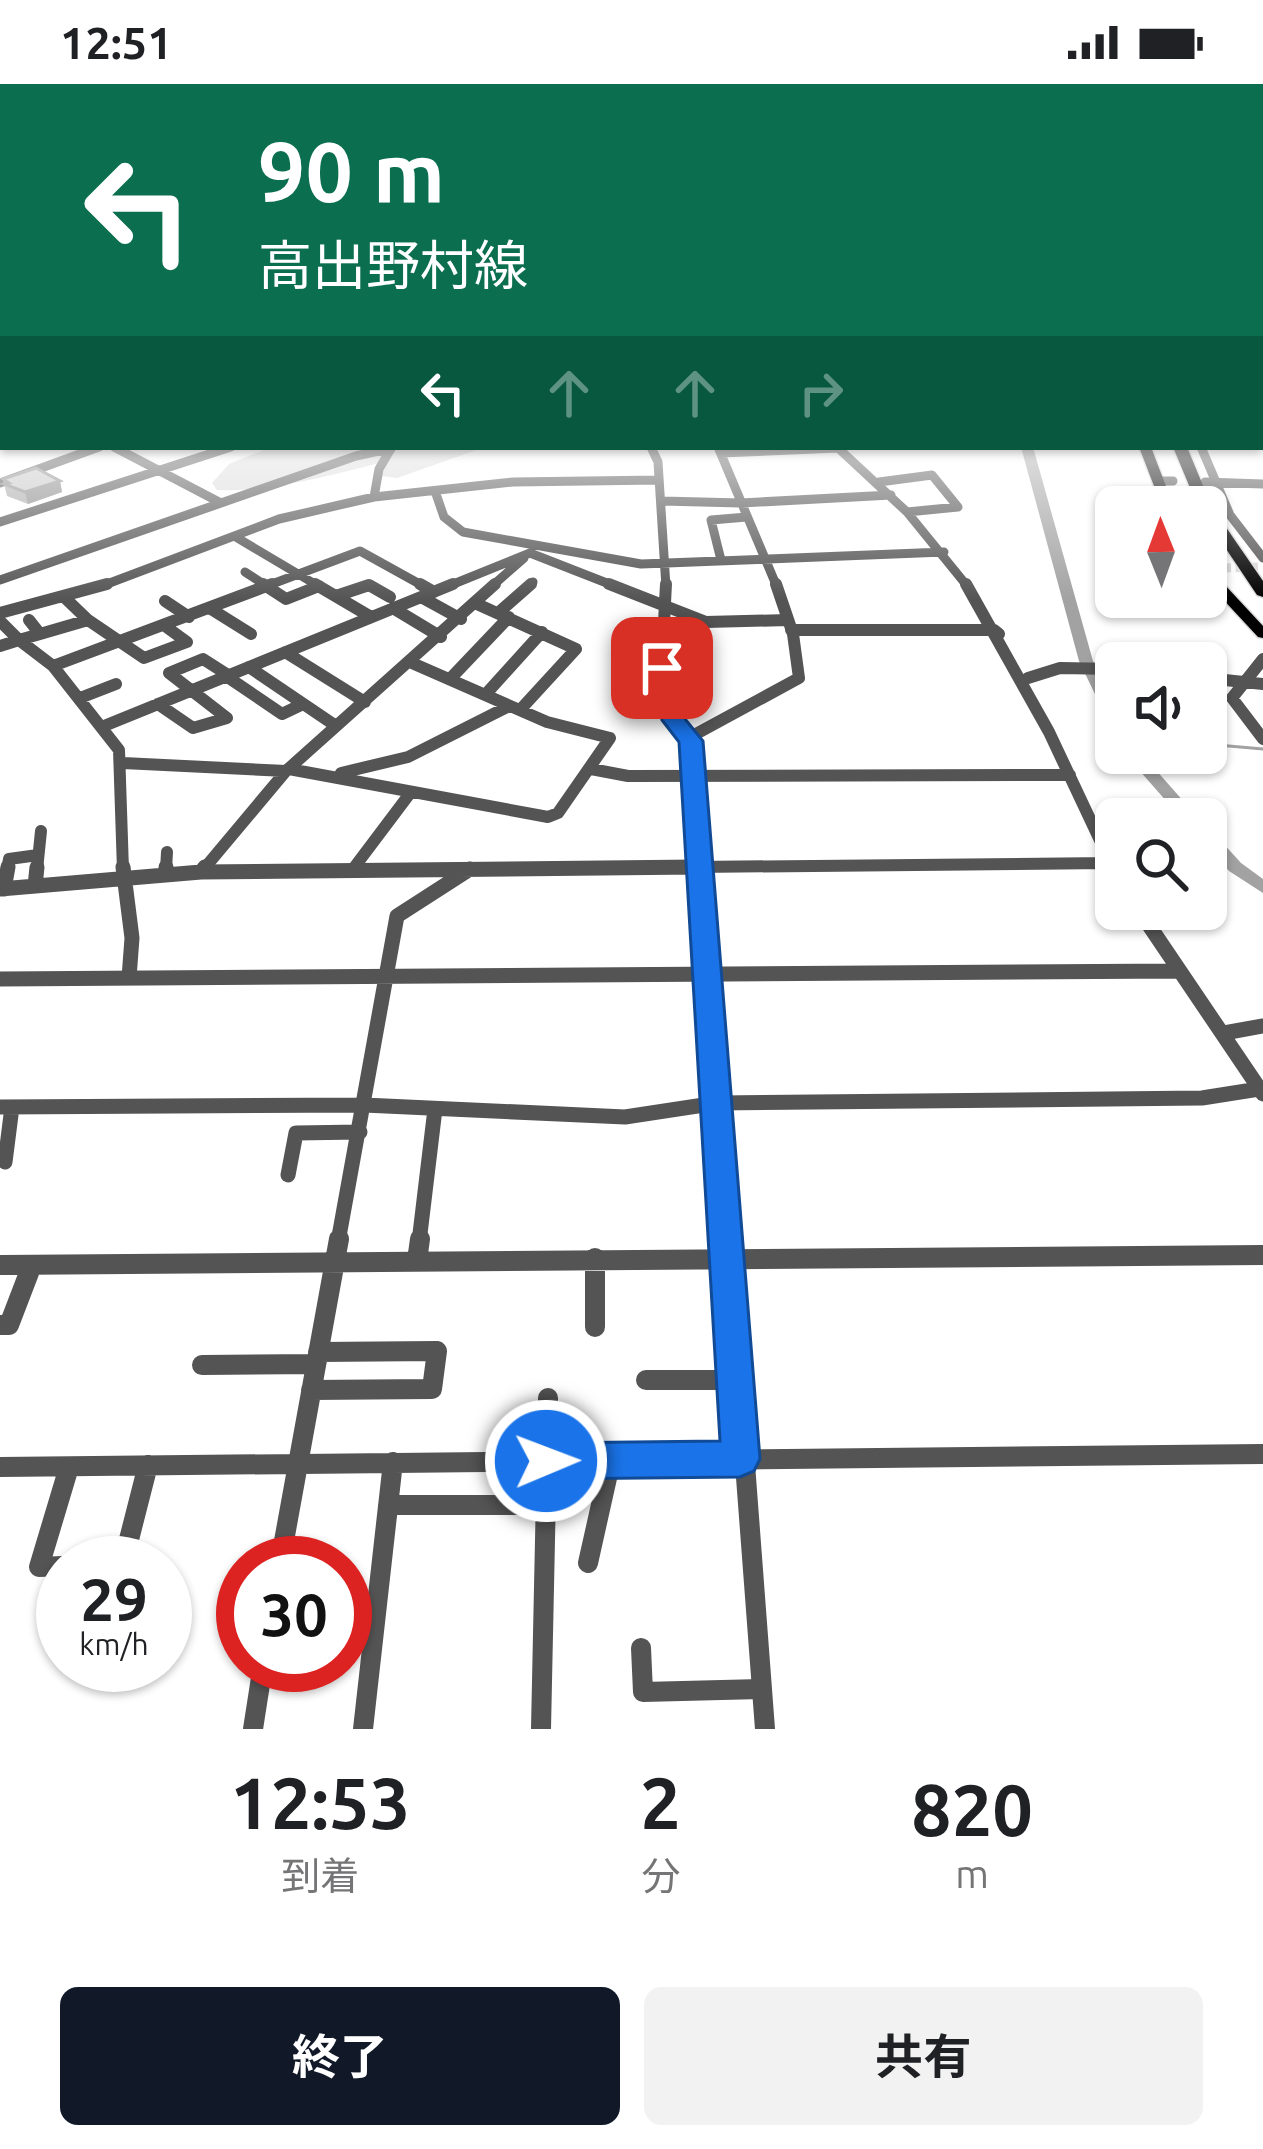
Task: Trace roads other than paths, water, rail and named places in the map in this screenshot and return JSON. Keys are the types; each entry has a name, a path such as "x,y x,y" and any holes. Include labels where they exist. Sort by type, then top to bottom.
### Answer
{"highway":[{"path":"1170,450 1185,486"},
{"path":"1181,450 1197,486"},
{"path":"1227,539 1263,592"},
{"path":"1227,557 1263,605"}],"main road":[{"path":"1147,450 1166,486"},
{"path":"1227,590 1263,634"}],"street":[{"path":"0,482 91,450"},
{"path":"120,450 221,503"},
{"path":"0,522 222,450"},
{"path":"343,450 356,456"},
{"path":"0,580 382,450"},
{"path":"374,497 374,483 389,450"},
{"path":"652,450 662,501 666,562 662,668 674,720 691,741 740,1459 765,1729"},
{"path":"691,741 799,677 802,669 790,625 719,450"},
{"path":"841,450 907,512 976,597 1049,732 1095,831"},
{"path":"1202,450 1211,482 1262,564"},
{"path":"879,482 932,475 958,507 907,512"},
{"path":"129,978 132,938 123,878 123,763 104,726 53,666 19,640 0,617 319,506 540,481 659,479"},
{"path":"1211,482 1263,484"},
{"path":"435,490 444,517 464,532 532,550 641,564 944,553"},
{"path":"662,501 741,503 891,495"},
{"path":"721,560 711,520 747,517"},
{"path":"234,536 371,617"},
{"path":"201,872 287,770 441,637 532,550"},
{"path":"104,726 371,617 392,603 421,597 532,550 706,622 994,630"},
{"path":"53,666 360,551 434,592"},
{"path":"245,572 286,599 320,586"},
{"path":"450,679 532,583 546,587"},
{"path":"336,596 369,585 441,637"},
{"path":"63,596 90,616 88,620"},
{"path":"421,597 461,619"},
{"path":"165,601 189,617"},
{"path":"331,776 382,767 424,752 514,708 576,649 477,604"},
{"path":"211,609 251,634"},
{"path":"29,620 40,634"},
{"path":"0,646 88,620 144,658 187,642 165,626"},
{"path":"994,630 1028,678 1052,728 1049,732"},
{"path":"485,695 542,632"},
{"path":"285,652 364,702"},
{"path":"158,704 193,728 227,718 169,673 203,659 282,714 304,704"},
{"path":"1263,659 1232,698 1263,739"},
{"path":"123,763 287,770 548,817 558,813 610,738 547,722 412,663"},
{"path":"249,667 336,726"},
{"path":"1028,678 1095,668"},
{"path":"1227,680 1263,684"},
{"path":"80,698 116,684"},
{"path":"591,769 628,776 1070,775"},
{"path":"353,869 411,792"},
{"path":"35,886 40,832"},
{"path":"166,874 167,852"},
{"path":"38,855 9,859 2,889 201,872 353,869 1095,869"},
{"path":"285,1536 397,916 474,867"},
{"path":"5,1162 6,1107 364,1105 625,1117 717,1103 1202,1098 1261,1092 1151,930"},
{"path":"0,979 1177,971"},
{"path":"1224,1033 1263,1026"},
{"path":"417,1261 435,1109"},
{"path":"288,1175 296,1133 360,1132"},
{"path":"0,1265 1263,1255"},
{"path":"595,1258 595,1327"},
{"path":"0,1325 9,1325 32,1265"},
{"path":"202,1365 437,1352 432,1389 311,1390"},
{"path":"646,1380 736,1380"},
{"path":"541,1729 548,1398"},
{"path":"0,1467 1263,1454"},
{"path":"588,1563 610,1460"},
{"path":"363,1729 393,1462"},
{"path":"130,1536 148,1465"},
{"path":"49,1536 69,1467"},
{"path":"388,1505 545,1505"},
{"path":"641,1648 643,1692 761,1689"},
{"path":"253,1729 259,1692"}],"waterway":[{"path":"1028,450 1095,679"},
{"path":"1227,746 1263,749"},
{"path":"1151,774 1172,798"},
{"path":"1227,858 1263,888"}],"tunnel":[{"path":"1227,568 1259,567"}]}
